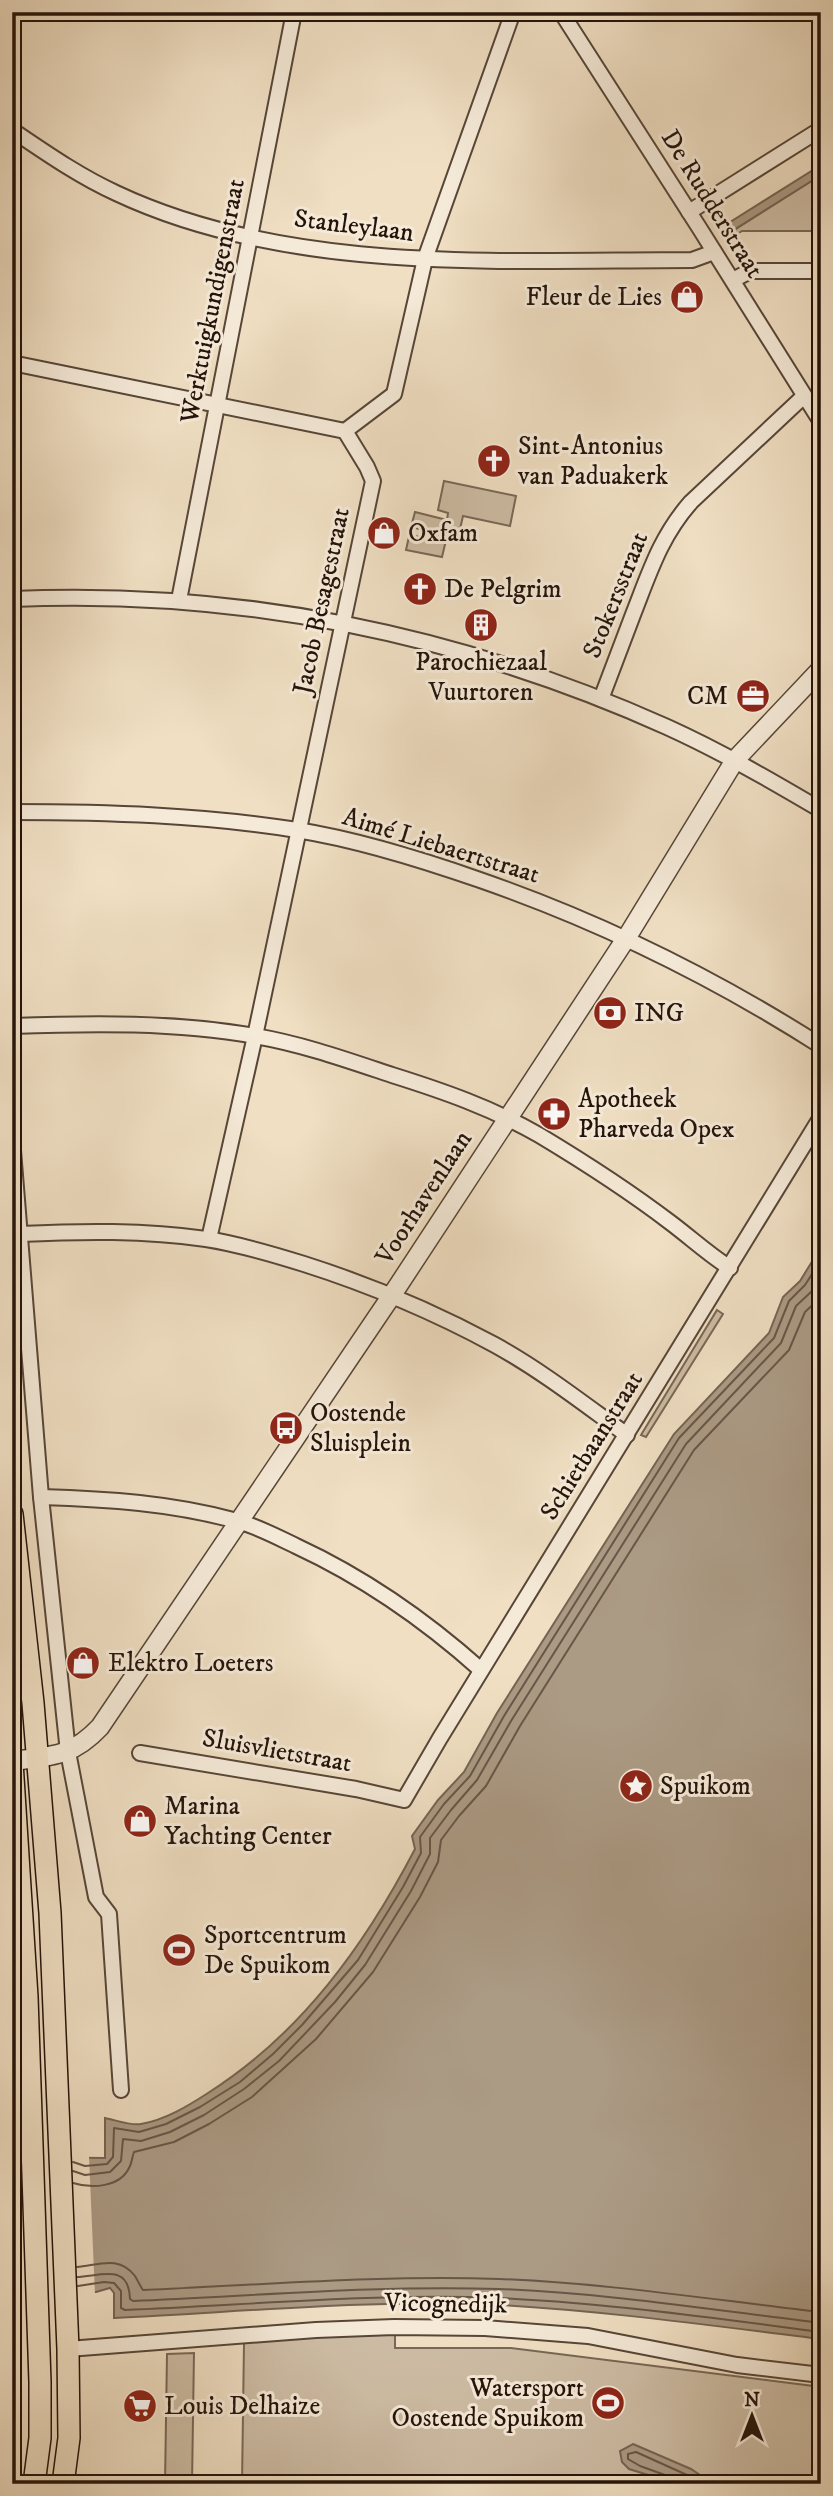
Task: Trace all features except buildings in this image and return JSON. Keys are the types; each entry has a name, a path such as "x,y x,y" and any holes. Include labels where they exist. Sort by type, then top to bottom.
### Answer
{"main road":[{"path":"12,1514 50,1913 67,2297 69,2438 63,2484"},
{"path":"12,1761 26,1972 33,2156 40,2438 34,2484"}],"street":[{"name":"Werktuigkundigenstraat","path":"179,600 294,12"},
{"path":"12,363 345,430 394,394 425,259 513,12"},
{"name":"De Rudderstraat","path":"561,12 821,422"},
{"name":"Stanleylaan","path":"12,130 72,170 117,194 171,215 250,238 331,250 425,259 692,260 714,252"},
{"path":"689,212 821,130"},
{"path":"733,280 750,271 821,271"},
{"name":"Stokersstraat","path":"601,699 663,540 675,520 699,494 804,396"},
{"name":"Jacob Besagestraat","path":"209,1240 373,481 345,430"},
{"path":"12,599 93,597 179,600 250,607 342,623 471,655 601,699 668,727 735,760 821,810"},
{"name":"Voorhavenlaan","path":"68,1752 87,1742 100,1727 392,1295 627,937 735,760 821,669"},
{"name":"Aimé Liebaertstraat","path":"12,812 124,813 225,820 298,830 356,842 447,868 540,901 627,937 748,1000 821,1046"},
{"path":"12,1026 80,1023 143,1025 255,1036 316,1051 461,1097 508,1118 608,1178 671,1223 710,1256 730,1268"},
{"name":"Schietbaanstraat","path":"404,1800 821,1116"},
{"path":"12,1138 41,1497 68,1752 96,1897 109,1914 121,2090"},
{"path":"20,1234 84,1231 209,1240 266,1253 392,1295 496,1346 549,1378 627,1435"},
{"path":"41,1497 105,1499 160,1505 239,1521 337,1566 393,1599 440,1633 481,1670"},
{"path":"12,1761 68,1752"},
{"name":"Sluisvlietstraat","path":"140,1753 356,1789 404,1800"},
{"name":"Vicognedijk","path":"68,2349 316,2330 485,2328 588,2336 737,2365 821,2375"}],"shaded area":[{"path":"821,175 821,231 742,231 731,238 728,234"},
{"path":"444,481 516,496 510,526 463,516 458,538 447,536 442,557 406,550 410,532 415,536 431,539 432,532 411,527 415,512 447,520 448,513 438,510"},
{"path":"717,1310 723,1314 646,1437 641,1435"},
{"path":"395,2334 395,2348 511,2348 821,2387 821,2484 242,2484 244,2343 289,2338"},
{"path":"194,2353 192,2484 165,2484 167,2354"}],"water":[{"path":"821,165 821,175 732,231 727,224"},
{"name":"Spuikom","path":"821,1247 821,2339 620,2315 500,2305 355,2305 114,2318 114,2293 110,2288 96,2292 18,2296 12,2128 14,2157 105,2158 105,2118 137,2124 176,2112 242,2070 301,2015 328,1985 375,1919 415,1849 412,1836 438,1800 464,1772 497,1713 674,1434 769,1333 783,1297 800,1281"},
{"path":"633,2444 691,2469 713,2484 666,2484 658,2478 629,2469 622,2462 620,2451"}],"pier":[{"path":"12,2124 14,2156 89,2156 95,2295 20,2298 19,2331 12,2335"}],"place":[{"name":"Fleur de Lies","path":"687,297"},
{"name":"Sint-Antonius van Paduakerk","path":"494,461"},
{"name":"Oxfam","path":"384,533"},
{"name":"De Pelgrim","path":"420,589"},
{"name":"Parochiezaal Vuurtoren","path":"481,625"},
{"name":"CM","path":"753,696"},
{"name":"ING","path":"610,1013"},
{"name":"Apotheek Pharveda Opex","path":"554,1114"},
{"name":"Oostende Sluisplein","path":"286,1428"},
{"name":"Elektro Loeters","path":"83,1663"},
{"name":"Spuikom","path":"636,1786"},
{"name":"Marina Yachting Center","path":"140,1821"},
{"name":"Sportcentrum De Spuikom","path":"179,1950"},
{"name":"Watersport Oostende Spuikom","path":"608,2403"},
{"name":"Louis Delhaize","path":"140,2406"}]}
